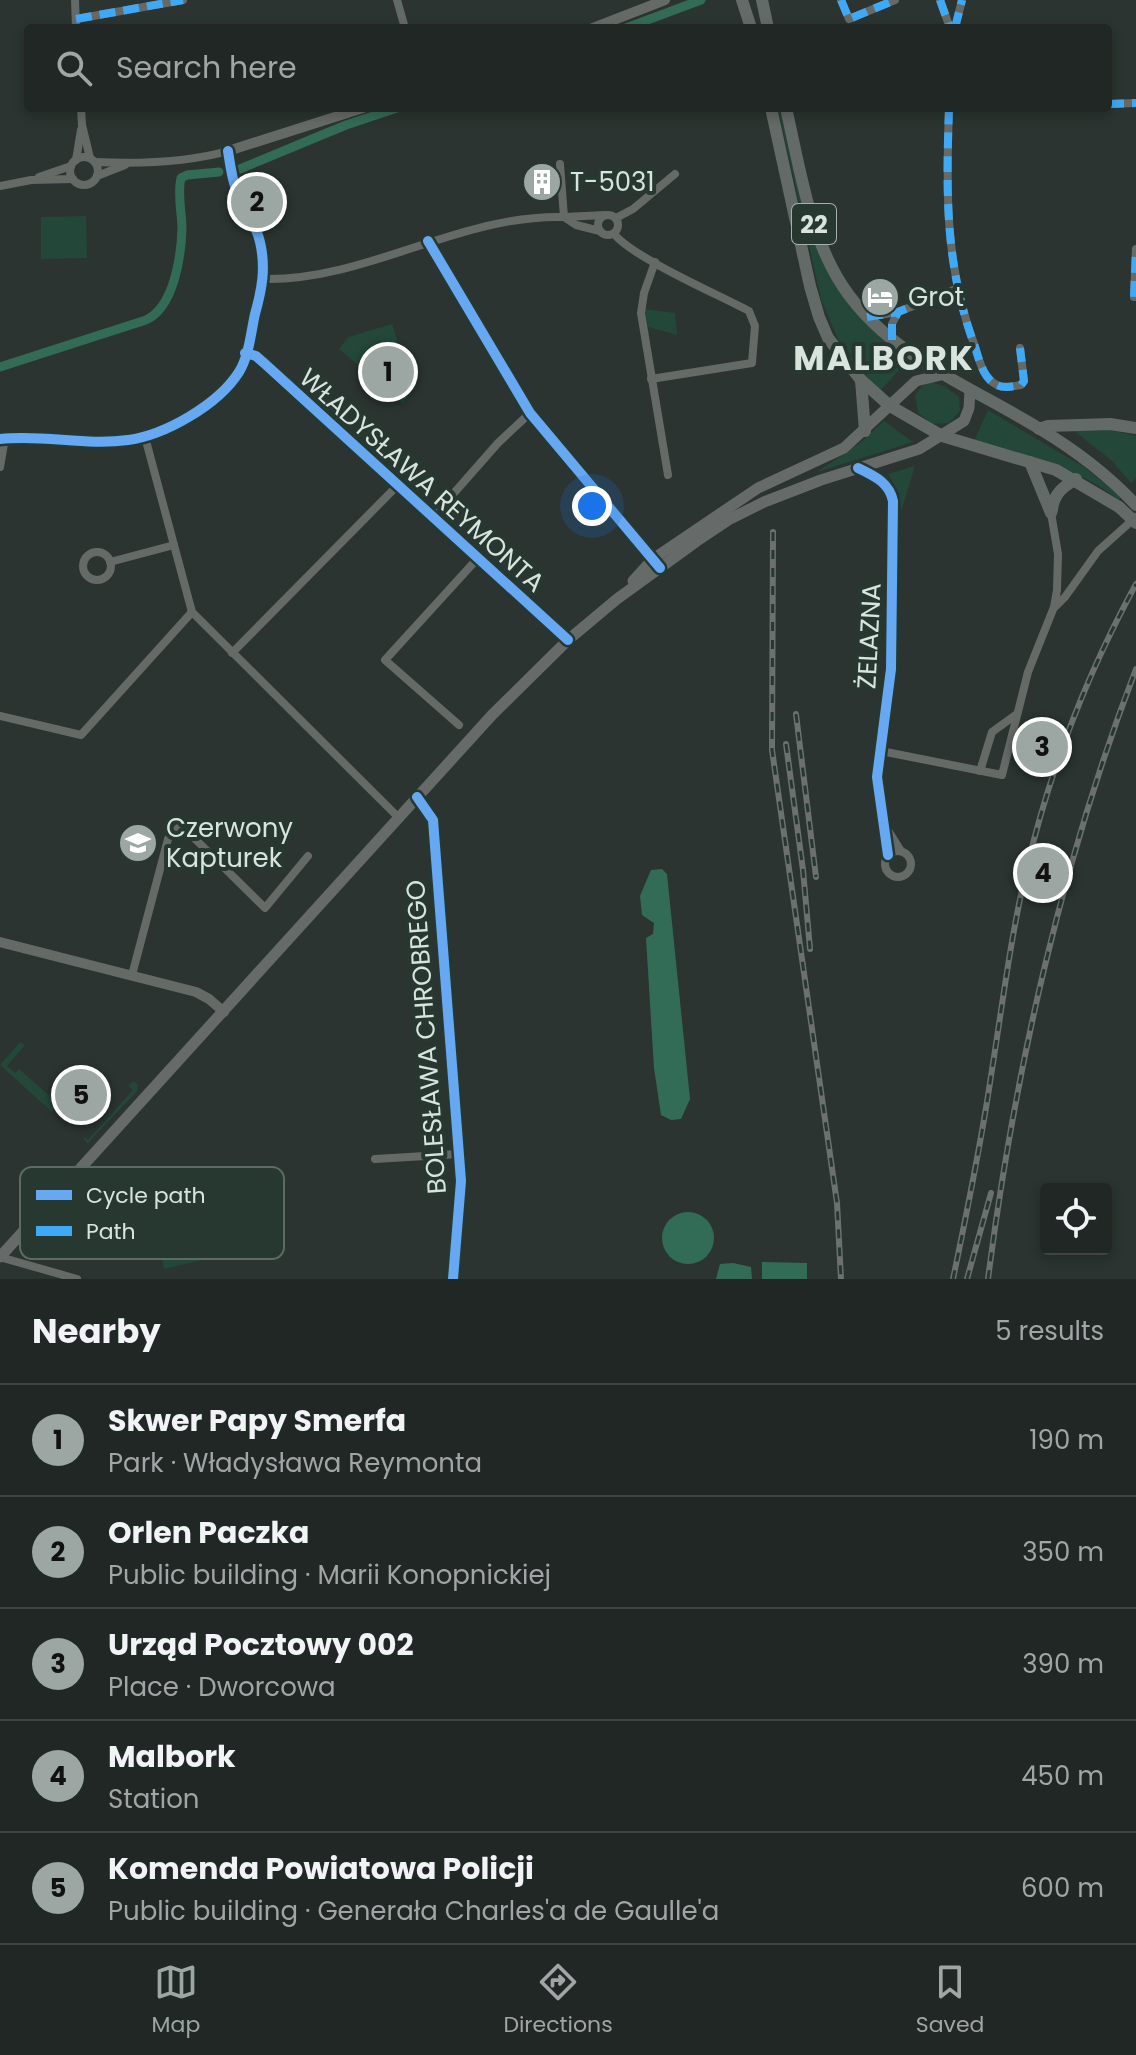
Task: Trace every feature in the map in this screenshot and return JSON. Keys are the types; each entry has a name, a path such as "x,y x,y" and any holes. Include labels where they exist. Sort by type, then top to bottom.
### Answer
{"main road":[{"path":"742,0 750,24"},
{"path":"762,0 767,24"},
{"name":"22","path":"772,112 819,317 828,338 861,380 890,406 942,436 1030,462 1128,503"},
{"name":"22","path":"787,112 821,243 837,277 867,317 915,357 1039,429 1084,459 1128,503 1136,520"},
{"path":"82,1167 492,715 568,640 657,564 758,488 830,456 865,431 909,387 923,378 945,374"},
{"path":"861,380 865,431"},
{"path":"657,564 764,502 919,449 964,421 969,408 970,390"},
{"path":"1039,429 1110,424 1136,428"},
{"path":"1030,462 1051,513"},
{"path":"1051,513 1053,499 1060,489 1076,479"},
{"path":"0,1257 20,1235"}],"street":[{"path":"75,0 76,23 183,0"},
{"path":"397,0 404,24"},
{"path":"600,24 634,5 665,0"},
{"path":"841,0 849,19 895,0"},
{"path":"940,0 951,24"},
{"path":"954,24 962,0"},
{"path":"1112,104 1136,103"},
{"path":"81,112 92,160 98,169 97,176"},
{"path":"31,180 74,163 92,160 129,163 177,160 228,151 350,112"},
{"path":"949,112 947,197 956,289 983,371 995,384 1006,387 1021,385 1024,381 1020,348"},
{"path":"73,179 82,125"},
{"path":"0,467 3,438 44,437 111,442 166,431 217,395 239,373 264,279 260,242 236,190 228,151"},
{"path":"0,186 31,180 73,179 88,185 97,176 129,163"},
{"path":"560,164 564,217"},
{"path":"264,279 288,279 332,272 428,241 515,222 605,215 616,218 633,209 675,174"},
{"path":"600,231 599,221 605,215"},
{"path":"564,217 576,225 605,235 614,234 619,227 616,218"},
{"path":"614,234 620,242 655,262 749,311 755,326 752,363 651,379"},
{"path":"428,241 530,413 657,564"},
{"path":"1134,297 1136,249"},
{"path":"655,262 644,293 641,313 668,475"},
{"path":"867,317 898,312 956,289"},
{"path":"892,340 892,324 898,312"},
{"name":"WŁADYSŁAWA REYMONTA","path":"245,353 256,356 568,640"},
{"path":"432,518 498,443 530,413"},
{"path":"145,437 192,612 399,818"},
{"name":"ŻELAZNA","path":"858,468 883,481 893,501 891,669 877,777 888,855"},
{"path":"232,653 398,485"},
{"path":"881,751 1002,775 1028,672 1054,607 1059,566 1051,513"},
{"path":"1054,607 1065,597 1098,551 1136,520"},
{"path":"110,562 174,545"},
{"path":"459,725 385,660 478,558"},
{"path":"0,716 77,736 86,732 192,612"},
{"path":"980,771 992,732 1017,713"},
{"name":"BOLESŁAWA CHROBREGO","path":"417,797 433,820 459,1154 461,1181 453,1279"},
{"name":"ŻELAZNA","path":"884,822 901,851"},
{"path":"132,975 168,839 181,825 265,908 308,856"},
{"path":"901,851 908,854 912,864 909,872 902,877 892,876 886,870 888,855 901,851"},
{"path":"0,942 204,995 224,1012"},
{"path":"375,1159 459,1154"},
{"path":"0,1257 77,1279"}],"shaded area":[{"path":"779,112 788,133 814,236 834,281 863,320 909,359 880,391 837,337 821,299"},
{"path":"86,216 87,258 41,259 41,217"},
{"path":"645,309 675,313 677,335 648,327"},
{"path":"392,324 403,359 417,384 403,403 339,349 348,337"},
{"path":"931,382 944,386 959,397 960,411 949,423 933,424 918,413 915,395 922,386"},
{"path":"988,410 1084,467 1122,497 1119,500 1085,478 1050,463 974,441"},
{"path":"884,421 913,442 817,472 860,443"},
{"path":"1106,429 1136,436 1136,478 1131,483 1111,460 1073,430"},
{"path":"915,466 901,512 899,493 888,474"},
{"path":"662,869 667,874 690,1099 681,1119 671,1120 661,1115 654,1068 646,938 653,934 654,923 642,915 640,896 651,870"},
{"path":"20,1042 25,1045 7,1066 15,1073 19,1069 59,1104 52,1112 0,1065"},
{"path":"134,1081 138,1085 137,1091 87,1144 83,1136 88,1140 133,1090 128,1086"},
{"path":"688,1212 707,1219 714,1238 707,1257 688,1264 669,1257 662,1238 669,1219"},
{"path":"162,1259 206,1259 164,1269"},
{"path":"762,1262 807,1263 807,1279 762,1279"},
{"path":"720,1264 751,1267 752,1279 716,1279"}],"waterway":[{"path":"637,24 701,0"},
{"path":"240,169 385,112"},
{"path":"0,367 146,320 156,314 169,293 178,267 182,229 181,178 219,172"}],"railway":[{"path":"773,532 772,750 837,1203 841,1279"},
{"path":"953,1279 983,1127 1015,923 1035,835 1071,724 1101,653 1136,584"},
{"path":"988,1279 1012,1125 1044,970 1085,817 1136,669"},
{"path":"796,714 816,877"},
{"path":"786,744 810,949"},
{"path":"967,1279 991,1193"}],"marked path":[{"path":"76,19 183,0"},
{"path":"841,0 849,19 895,0"},
{"path":"940,0 949,24"},
{"path":"956,24 962,0"},
{"path":"1112,104 1136,103"},
{"path":"949,112 950,228 964,315 982,367 988,378 997,385 1009,387 1021,385 1024,381 1020,348"},
{"path":"1134,297 1136,249"},
{"path":"867,317 898,312 956,289"},
{"path":"892,340 892,324 898,312"}],"cycle path":[{"path":"0,439 112,441 143,437 190,416 230,384 239,372 247,351 263,270 258,235 235,187 228,151"},
{"path":"428,241 530,413 660,568"},
{"path":"245,353 256,356 264,363 568,640"},
{"path":"858,468 884,484 893,501 891,669 877,777 888,855"},
{"path":"417,797 433,820 461,1181 453,1279"}],"place":[{"name":"T-5031","path":"542,182"},
{"name":"Orlen Paczka","path":"257,202"},
{"name":"Grot","path":"880,297"},
{"name":"Skwer Papy Smerfa","path":"388,372"},
{"name":"Urząd Pocztowy 002","path":"1042,747"},
{"name":"Czerwony Kapturek","path":"138,843"},
{"name":"Malbork","path":"1043,873"},
{"name":"Komenda Powiatowa Policji","path":"81,1095"}],"district":[{"name":"MALBORK","path":"884,358"}]}
